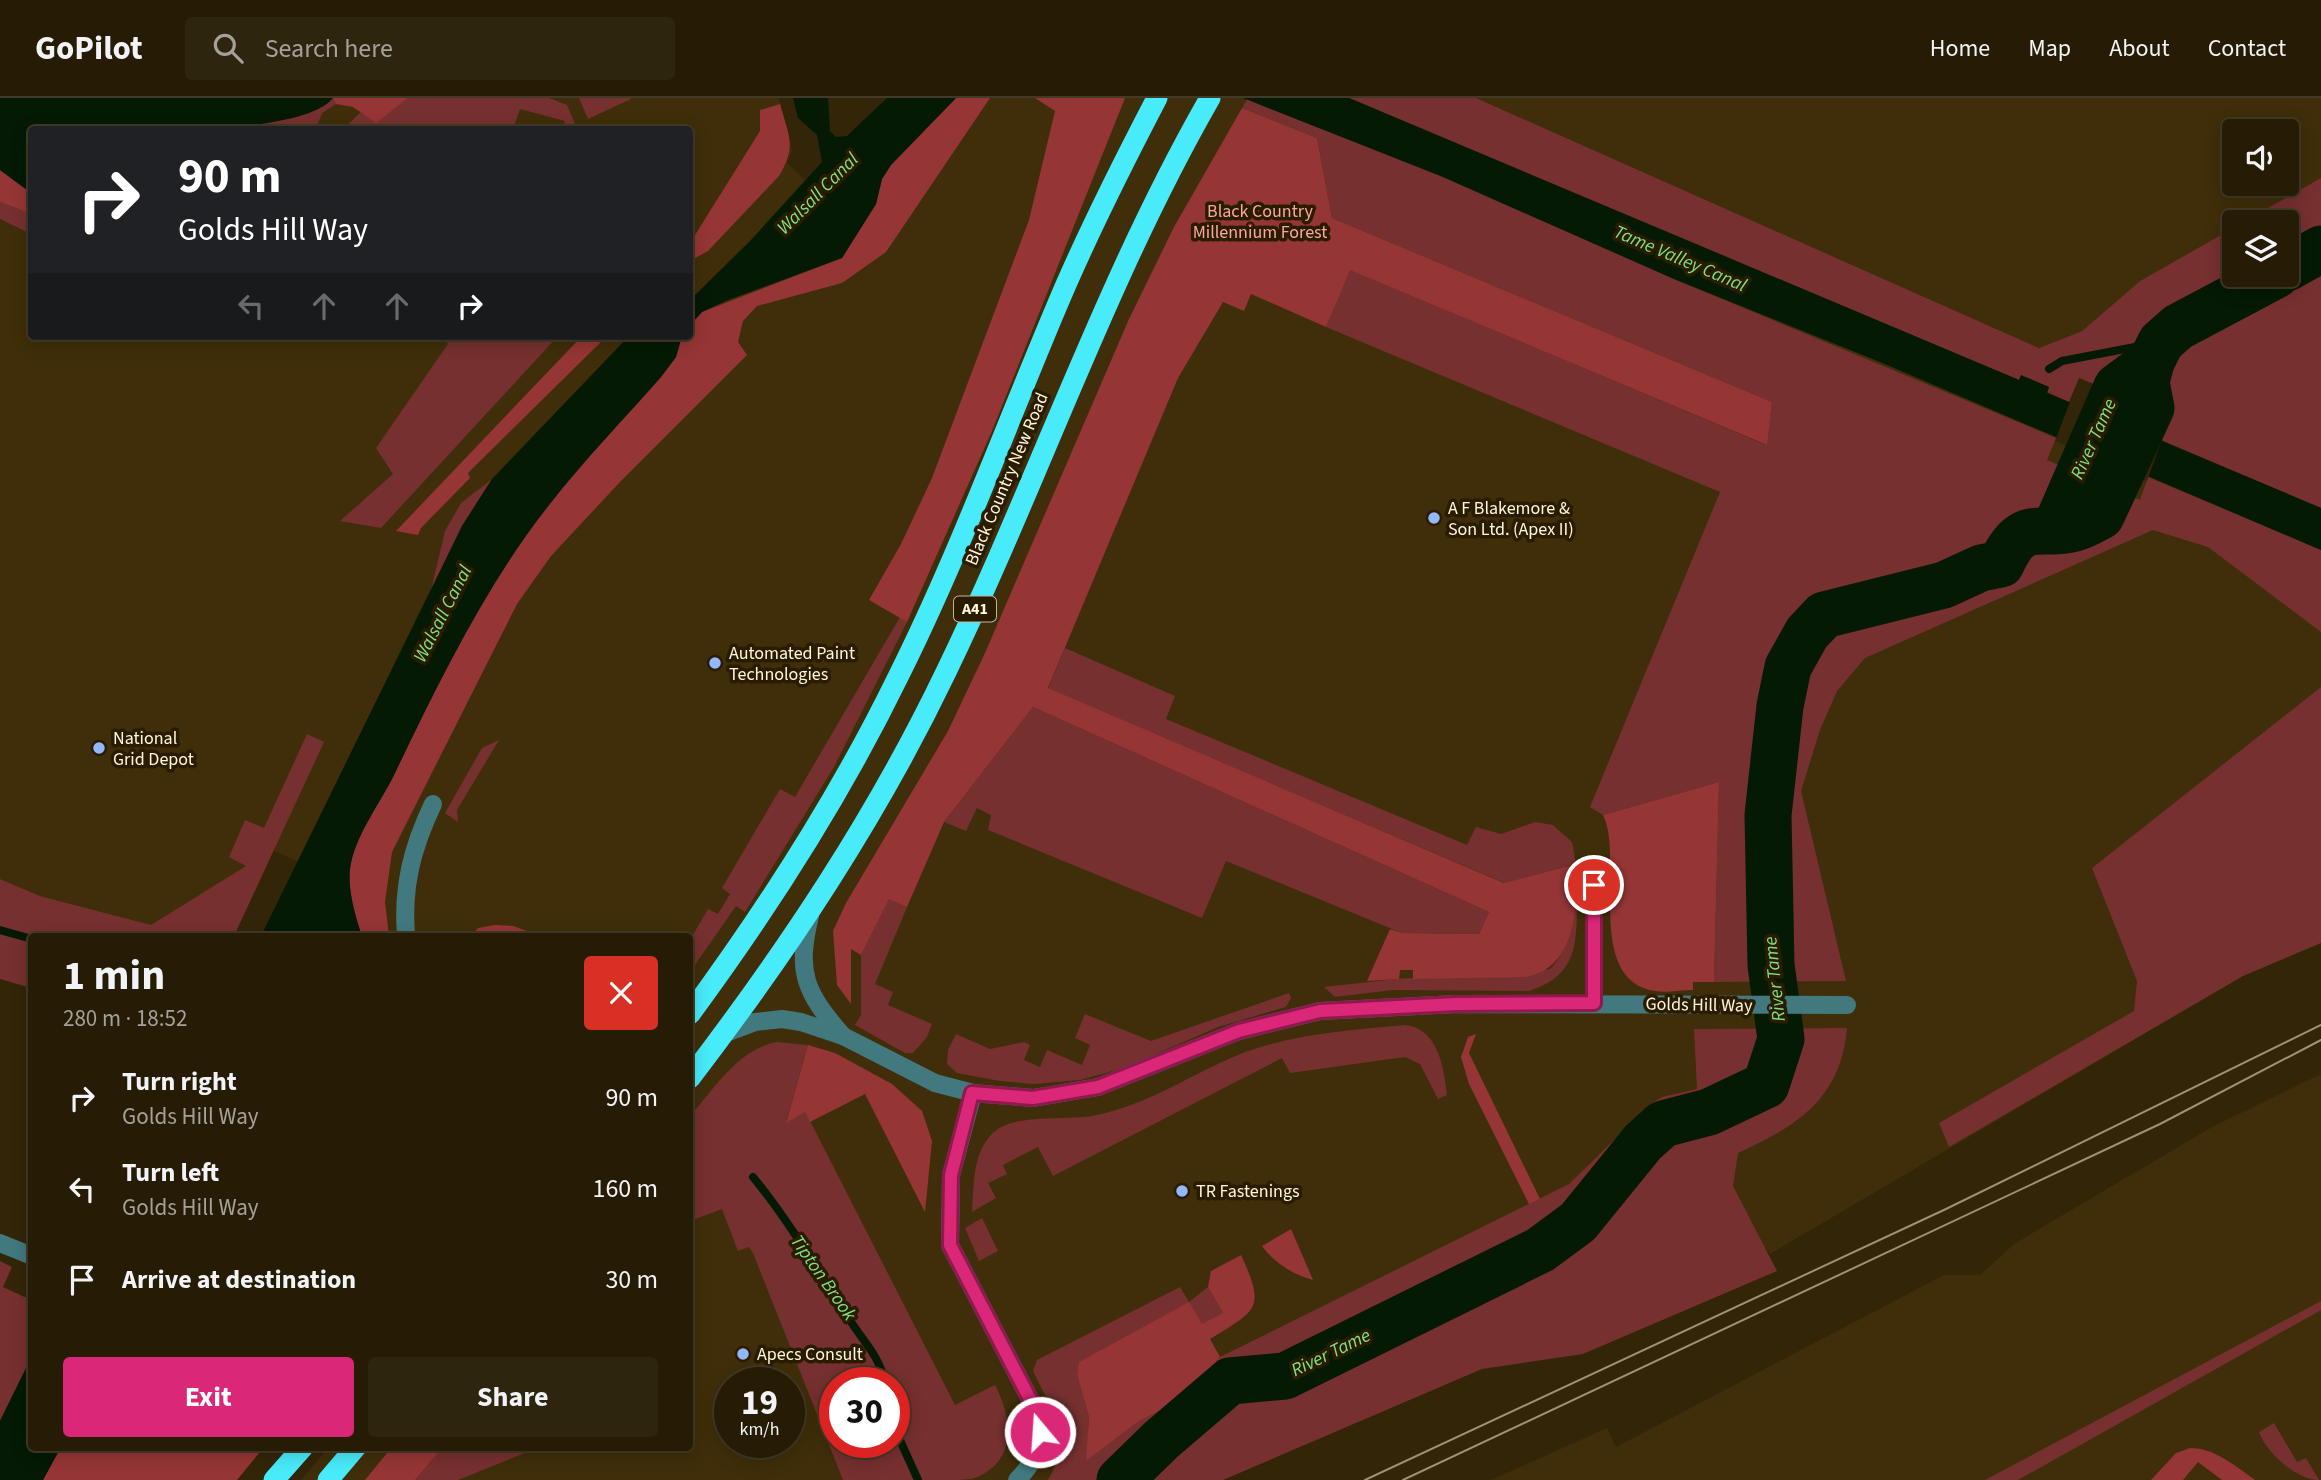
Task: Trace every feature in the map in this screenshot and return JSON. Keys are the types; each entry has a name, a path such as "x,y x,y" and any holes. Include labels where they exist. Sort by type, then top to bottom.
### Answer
{"highway":[{"name":"Black Country New Road","path":"693,1010 790,869 897,680 962,537 1057,306 1103,204 1157,98"},
{"name":"Black Country New Road","path":"693,1074 811,911 903,757 946,672 1162,184 1207,103"},
{"path":"279,1474 299,1451"},
{"path":"328,1480 353,1451"}],"street":[{"path":"405,933 407,873 415,841 433,804"},
{"path":"1594,885 1594,1003"},
{"name":"Golds Hill Way","path":"811,911 802,948 802,966 821,1010 843,1036"},
{"name":"Golds Hill Way","path":"723,1034 755,1022 782,1019 801,1022 843,1036 935,1083 972,1093 1033,1098 1098,1087 1239,1031 1320,1011 1456,1004 1594,1003 1693,1007 1847,1005"},
{"path":"972,1093 951,1175 950,1245 1034,1407 1040,1432 1037,1453 1029,1468 1017,1480"},
{"path":"0,1243 28,1254"}],"shaded area":[{"path":"0,98 779,98 792,151 787,163 819,193 911,98 1298,98 2321,529 2321,943 2243,976 1770,1254 1664,1125 1120,1480 301,1480 326,1451 693,1451 693,933 289,933 317,870 272,850 151,926 40,896 0,879"},
{"path":"286,98 333,98 336,104 322,113 317,126 230,126"},
{"path":"408,98 549,98 567,105 576,126 564,126 565,121 520,109 514,126 346,126 361,112 376,122"},
{"path":"579,98 631,98 631,99 588,119"},
{"path":"1248,98 1443,177 1674,279 2056,438 2047,460 2140,500 2148,477 2321,550 2321,632 2208,547 2153,530 1865,658 1837,691 1820,730 1801,791 1846,981 1714,982 1719,782 1603,815 1590,807 1720,492 1326,327 1349,269 1766,445 1772,402 1332,218 1317,138 1242,108"},
{"path":"1349,98 1476,98 2039,348 2082,331 2140,281 2222,234 2222,287 2299,287 2299,210 2264,210 2289,196 2299,196 2299,190 2321,178 2321,508 2161,440 2170,415 2079,378 2069,402 2047,392 2049,387 2021,376 2019,380"},
{"path":"1476,98 2321,98 2321,178 2299,190 2299,119 2222,119 2222,196 2289,196 2264,210 2222,210 2222,234 2140,281 2082,331 2039,348"},
{"path":"0,202 28,213 28,233 0,219"},
{"path":"446,340 554,340 381,528 340,521 393,474 376,448 448,344"},
{"path":"492,479 462,526 430,594 445,531 461,503"},
{"path":"900,617 907,622 834,767 745,912 736,906 693,968 693,935 708,909 718,914 730,894 722,888 780,789 795,797"},
{"path":"1065,648 1175,696 1166,719 1467,845 1476,827 1501,834 1535,822 1553,825 1572,842 1576,864 1505,883 1048,689"},
{"path":"2321,687 2321,943 2243,976 1949,1147 1939,1123 2134,1011 2137,981 2092,868"},
{"path":"1033,707 1489,912 1479,934 1402,933 1226,861 1202,918 988,830 991,815 977,808 966,831 944,822"},
{"path":"307,734 324,742 235,933 28,933 28,987 0,979 0,879 40,896 151,925 246,866 229,857 245,820 264,828"},
{"path":"499,740 457,810 458,822 445,813 482,748"},
{"path":"1577,889 1576,937 1568,964 1547,984 1529,991 1393,990 1335,997 1324,987 1396,979 1550,969 1567,942"},
{"path":"889,898 907,907 875,984 893,992 888,1005 932,1024 927,1037 913,1053 905,1053 855,1025 861,1015 861,955"},
{"path":"1289,993 1291,998 1286,1007 1218,1027 1124,1068 1080,1080 1034,1084 1000,1081 957,1073 947,1064 948,1050 956,1034 990,1049 1024,1042 1030,1045 1024,1060 1040,1067 1047,1050 1082,1065 1090,1045 1075,1038 1085,1014 1151,1041"},
{"path":"1405,1025 1425,1033 1432,1041 1441,1062 1447,1095 1438,1099 1420,1064 1405,1057 1290,1073 1282,1058 1053,1176 1038,1147 1003,1165 1007,1174 988,1183 996,1198 972,1212 974,1178 979,1156 990,1137 1007,1124 1086,1117 1116,1110 1238,1055 1278,1042 1320,1034"},
{"path":"1847,1028 1836,1074 1812,1107 1779,1132 1738,1153 1733,1186 1777,1271 1583,1354 1482,1369 1223,1480 1048,1480 1055,1466 1059,1438 1052,1411 1033,1371 1037,1360 1180,1287 1189,1302 1208,1287 1223,1313 1202,1325 1189,1303 1077,1375 1089,1417 1087,1460 1139,1421 1185,1399 1220,1357 1569,1184 1652,1103 1662,1097 1697,1089 1694,1029"},
{"path":"777,1042 808,1045 786,1122 805,1111 955,1405 995,1385 1008,1425 1007,1439 998,1462 987,1472 965,1480 843,1480 834,1458 910,1458 910,1367 819,1367 819,1419 805,1384 805,1367 798,1367 753,1253 749,1247 738,1251 722,1209 693,1220 693,1113 739,1061 763,1046"},
{"path":"2321,1074 2321,1480 1491,1480 1607,1428 1616,1447 1944,1275 1980,1275 2014,1244 2212,1127"},
{"path":"982,1218 998,1251 979,1261 965,1228"},
{"path":"0,1261 12,1267 3,1287 28,1299 28,1364 0,1421"},
{"path":"2321,1301 2321,1310 2018,1480 1985,1480"},
{"path":"2274,1423 2297,1462 2306,1458 2319,1480 2310,1479 2292,1470 2268,1448 2259,1432"},
{"path":"440,1451 530,1451 458,1480 415,1480"}],"green space":[{"path":"333,98 408,98 376,123 353,107 336,104"},
{"path":"956,98 990,98 886,252 842,283 757,306 743,321 738,342 747,355 620,482 551,556 517,604 392,852 385,902 389,933 361,933 350,890 354,851 465,634 526,535 576,472 661,377 676,357 681,340 693,340 693,322 702,312 842,258 876,204 882,179 891,165"},
{"path":"1035,98 1125,98 992,431 907,622 869,600 901,544 932,478 1029,220 1055,111"},
{"path":"780,104 790,141 785,165 779,176 708,251 693,259 693,238 760,131 760,110"},
{"name":"Black Country Millennium Forest","path":"1242,108 1317,138 1332,218 1772,402 1767,445 1350,270 1326,327 1251,294 1244,311 1223,302 1178,378 1048,688 1504,883 1576,864 1574,917 1564,950 1541,972 1524,977 1413,979 1413,970 1400,970 1399,979 1367,981 1390,929 1402,933 1479,934 1489,912 1033,707 944,822 907,907 889,899 861,955 851,949 851,1004 837,985 833,931 846,903 948,731 985,653 1129,319 1174,227"},
{"path":"0,170 28,191 28,213 0,202"},
{"path":"578,340 603,340 468,473 470,478 421,528 418,535 396,531"},
{"path":"1719,782 1714,982 1693,982 1693,990 1655,991 1633,982 1620,965 1613,942 1609,835 1603,815"},
{"path":"513,926 533,933 474,933 478,928"},
{"path":"1476,1034 1469,1053 1540,1199 1529,1204 1469,1084 1461,1057 1468,1037"},
{"path":"808,1045 835,1053 892,1084 922,1111 932,1141 925,1212 865,1094 810,1122 805,1112 786,1123"},
{"path":"1291,1229 1313,1280 1284,1267 1262,1246"},
{"path":"1241,1255 1255,1298 1247,1314 1210,1339 1220,1357 1185,1399 1139,1421 1086,1461 1089,1417 1077,1375 1079,1362 1189,1302 1202,1324 1223,1313 1208,1287 1211,1271"},
{"path":"2190,1448 2216,1454 2255,1480 2222,1480 2198,1462 2183,1480 2151,1480 2176,1453"},
{"path":"59,1451 261,1451 237,1480 43,1480"},
{"path":"389,1451 440,1451 415,1480 365,1480"}],"water":[{"path":"0,98 333,98 313,111 280,121 245,126 28,126 28,191 0,170"},
{"name":"Walsall Canal","path":"793,98 828,98 830,131 836,137 847,136 887,98 956,98 891,165 882,179 876,204 842,258 728,300 702,312 693,322 693,297 750,241 822,162 817,135 798,118"},
{"name":"Tame Valley Canal","path":"1243,98 1349,98 2019,380 2021,375 2049,387 2047,393 2321,508 2321,550 1880,362 1674,279 1443,177"},
{"name":"Walsall Canal","path":"625,340 681,340 676,357 661,377 576,472 526,535 484,600 446,669 354,851 350,890 361,933 262,933 462,526 492,479"},
{"path":"28,1364 28,1451 59,1451 43,1480 0,1480 0,1421"}],"pier":[{"path":"2071,399 2163,437 2147,481 2055,441"}],"waterway":[{"name":"River Tame","path":"2299,261 2321,249"},
{"name":"River Tame","path":"1120,1480 1161,1440 1230,1381 1285,1376 1540,1250 1578,1222 1643,1142 1663,1124 1709,1112 1766,1085 1781,1039 1771,965 1768,815 1780,706 1788,667 1807,633 1824,615 1944,585 1981,568 2001,564 2009,549 2024,534 2075,528 2101,516 2151,408 2146,382 2151,362 2161,342 2178,327 2253,287"},
{"path":"2049,369 2062,361 2161,342"},
{"name":"River Tame","path":"2055,529 2117,387 2151,362"},
{"name":"Tipton Brook","path":"0,930 28,938"},
{"name":"Tipton Brook","path":"753,1177 791,1228 880,1367"},
{"name":"Tipton Brook","path":"908,1458 918,1480"}],"tram line":[{"path":"1365,1480 1946,1209 2321,1025"},
{"path":"1403,1480 2160,1124 2321,1040"}],"place":[{"name":"A F Blakemore & Son Ltd. (Apex II)","path":"1434,518"},
{"name":"Automated Paint Technologies","path":"715,663"},
{"name":"National Grid Depot","path":"99,748"},
{"name":"TR Fastenings","path":"1182,1191"},
{"name":"Apecs Consult","path":"743,1354"}],"route":[{"path":"1040,1432 1034,1407 950,1245 951,1175 972,1093 1033,1098 1098,1087 1239,1031 1320,1011 1456,1004 1594,1003 1594,885"}]}
